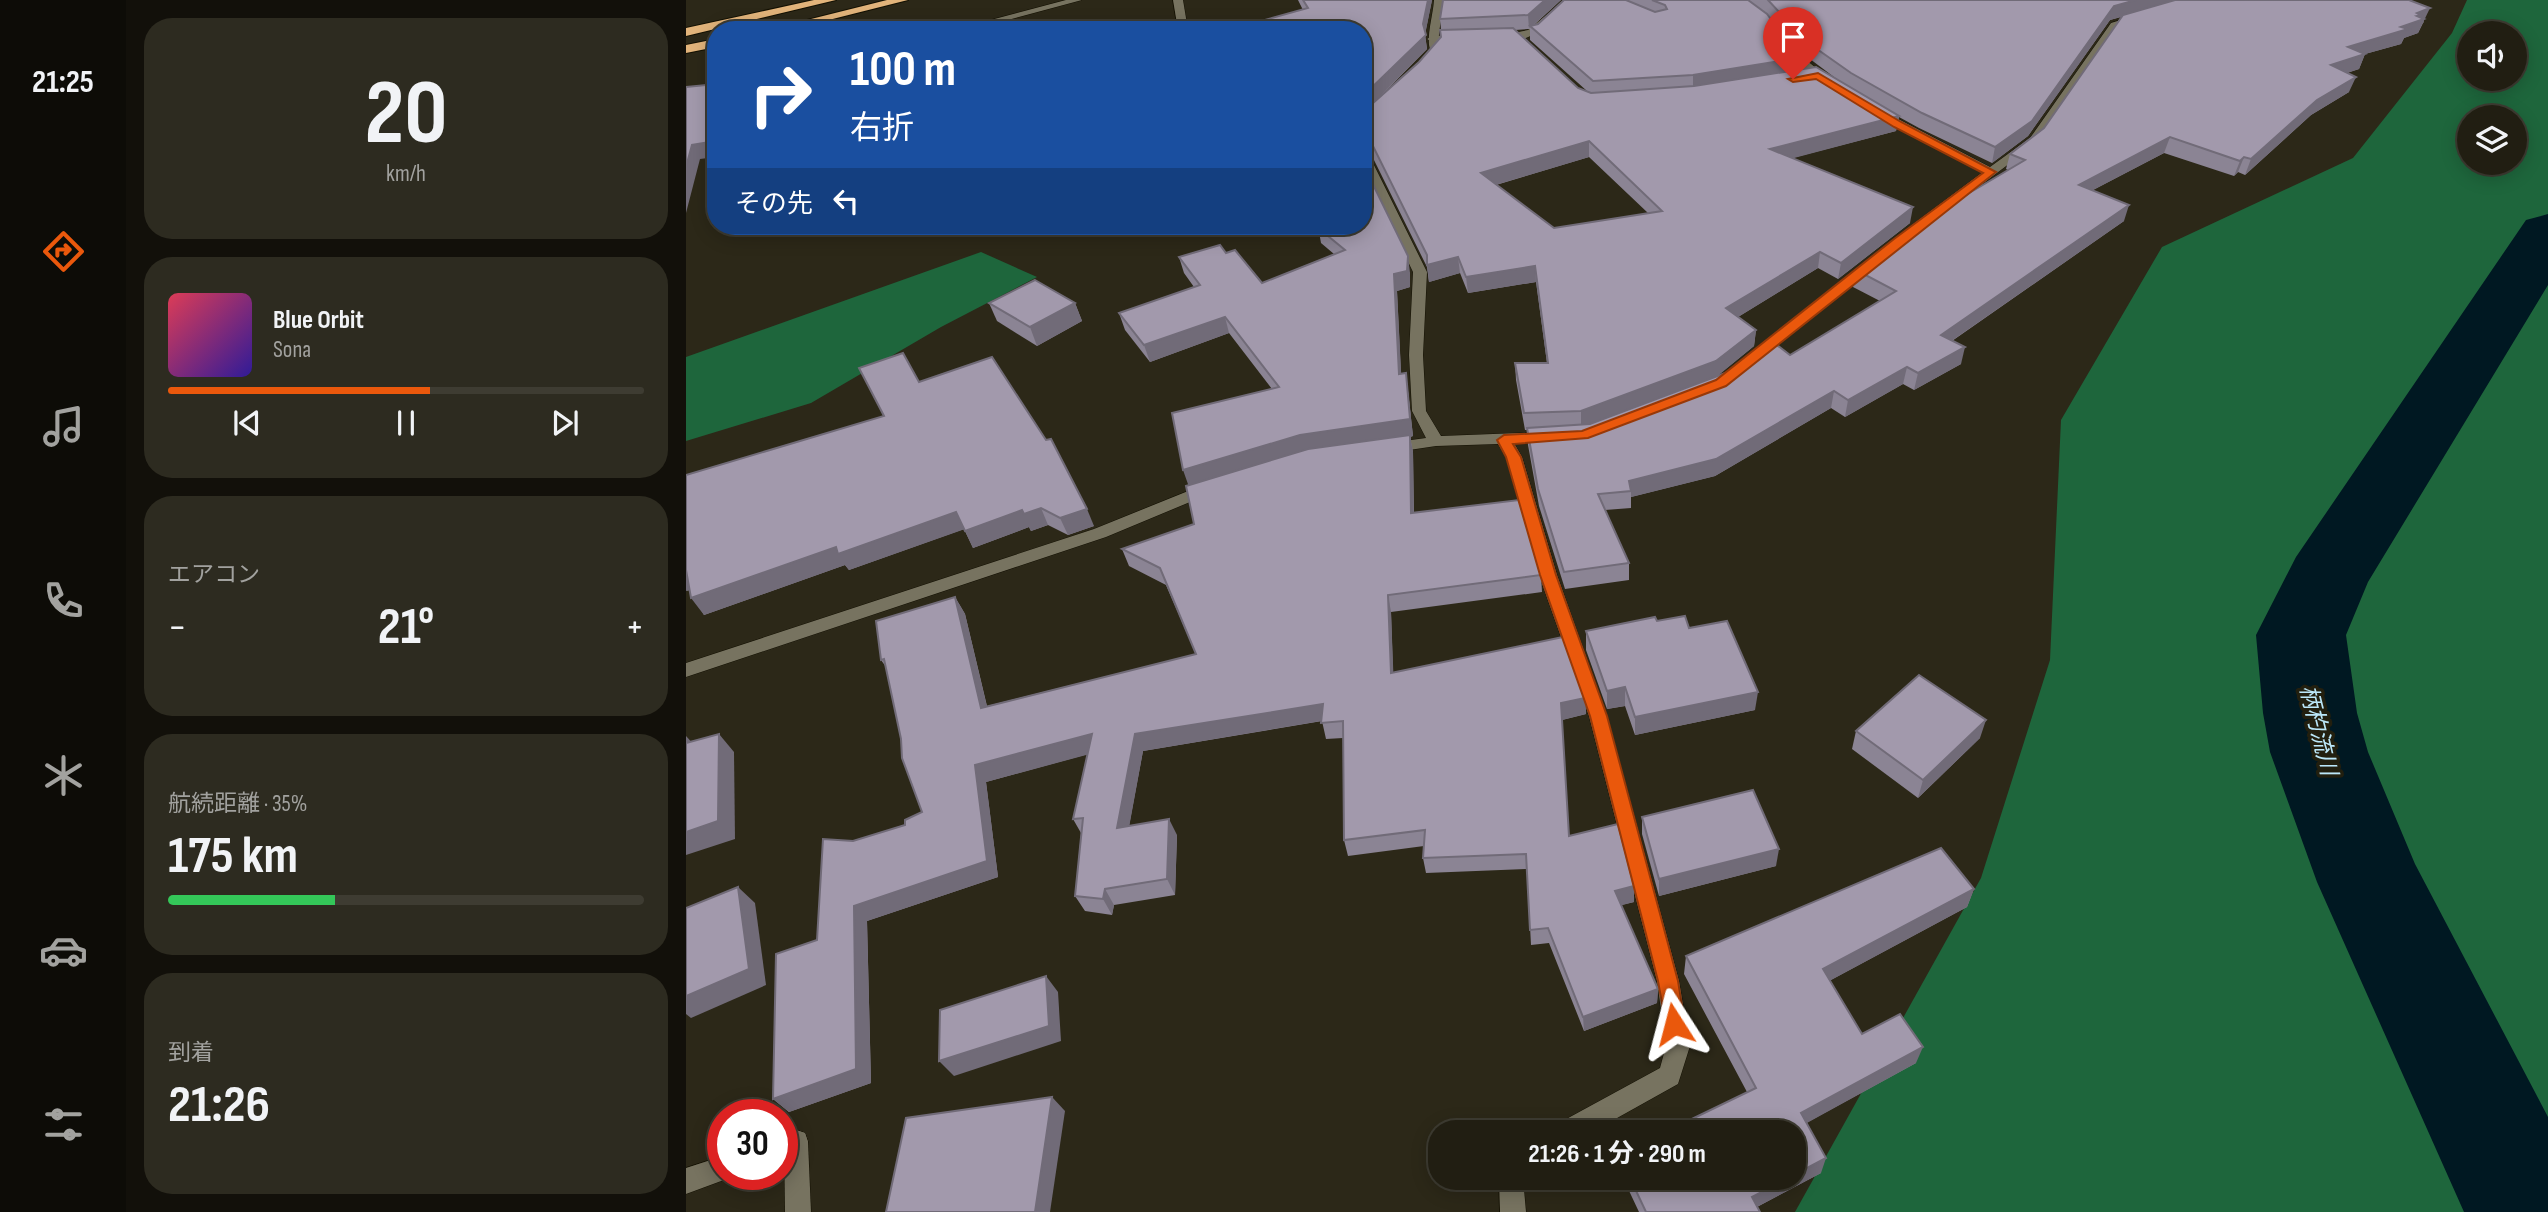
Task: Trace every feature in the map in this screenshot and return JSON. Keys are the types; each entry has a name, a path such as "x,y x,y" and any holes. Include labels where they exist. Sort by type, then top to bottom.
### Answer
{"highway":[{"path":"736,21 830,0"},
{"path":"812,21 902,0"},
{"path":"686,32 707,27"},
{"path":"686,49 707,45"}],"street":[{"path":"994,21 1077,0"},
{"path":"1178,0 1182,21"},
{"path":"1415,73 1435,50 1432,39 1437,27 1439,0"},
{"path":"1432,39 1477,37 1521,41 1533,34 1571,0"},
{"path":"1908,234 2034,140 2114,25 2150,15"},
{"path":"1779,33 1796,57 1841,90"},
{"path":"1806,77 1818,75"},
{"path":"1868,106 1898,125 1991,172"},
{"path":"1372,173 1420,271 1416,355 1419,411 1436,441"},
{"path":"1742,366 1887,250"},
{"path":"1373,450 1436,441 1570,436"},
{"path":"1504,440 1514,457 1548,575 1598,716 1668,981 1678,1046 1670,1076 1590,1120"},
{"path":"686,670 1100,533 1181,498 1224,483"},
{"path":"686,1181 707,1174"},
{"path":"794,1190 797,1212"},
{"path":"1512,1190 1513,1212"}],"green space":[{"path":"2467,0 2548,0 2548,1212 1795,1212 1981,878 2050,660 2061,420 2162,247 2353,158 2452,33 2457,22 2457,91 2527,91 2527,21 2457,21"},
{"path":"981,252 1037,277 941,327 811,403 686,441 686,357"}],"building":[{"path":"1303,0 1428,0 1423,24 1426,35 1372,87 1372,21 1261,21 1308,8"},
{"path":"1443,0 1545,0 1528,15 1440,19"},
{"path":"1564,0 1626,0 1655,12 1667,9 1665,5 1652,0 1748,0 1767,14 1791,46 1804,57 1693,75 1593,81 1530,26 1538,24"},
{"path":"1768,0 2136,0 2114,6 2032,121 1995,147 1922,113 1851,73 1807,42"},
{"path":"2175,0 2409,0 2430,8 2417,13 2421,15 2417,16 2424,19 2401,27 2408,29 2348,47 2365,54 2331,65 2356,77 2317,100 2251,159 2244,157 2240,161 2170,137 2079,185 2129,205 1941,335 1965,347 1918,373 1907,367 1848,400 1834,391 1716,459 1629,481 1631,491 1598,494 1629,563 1564,572 1538,489 1527,428 1590,424 1728,372 1769,339 1790,355 1896,291 1856,270 1929,214 1932,215 2025,160 2010,154 2044,128 2123,15"},
{"path":"1513,28 1578,88 1591,93 1694,86 1816,67 1899,116 1770,149 1913,207 1841,263 1820,252 1726,308 1756,330 1716,361 1581,411 1524,413 1515,363 1548,363 1535,266 1466,277 1458,257 1427,265 1427,255 1372,144 1372,104 1419,62 1441,37 1440,30","holes":["1589,141 1662,211 1554,228 1481,173"]},
{"path":"707,85 707,142 692,145 686,167 686,87"},
{"path":"1372,182 1408,256 1407,271 1394,274 1399,374 1406,373 1410,419 1300,435 1183,470 1172,413 1279,387 1225,317 1144,345 1119,313 1200,285 1179,257 1220,245 1226,253 1235,250 1262,283 1345,250 1327,235 1372,235"},
{"path":"1035,280 1075,303 1030,327 989,303"},
{"path":"903,353 919,382 992,357 1046,440 1051,439 1087,509 1060,518 1041,508 1024,514 1022,510 965,531 956,512 838,554 836,547 691,598 686,570 686,475 884,416 859,368"},
{"path":"1410,435 1411,513 1519,500 1541,575 1388,595 1391,673 1563,637 1585,698 1561,703 1569,836 1618,824 1634,886 1615,891 1658,989 1583,1017 1548,928 1530,930 1526,854 1423,858 1425,830 1344,840 1343,721 1321,723 1323,704 1135,734 1117,828 1169,819 1167,879 1105,889 1103,899 1075,896 1083,818 1073,819 1092,734 975,765 987,861 854,906 856,1069 773,1099 776,954 817,940 823,839 853,841 905,825 905,820 922,812 902,758 901,739 884,659 881,660 876,621 955,597 981,708 1196,654 1160,568 1122,549 1194,524 1186,486 1308,449"},
{"path":"1685,616 1689,628 1727,621 1758,692 1635,717 1625,687 1607,691 1586,631 1655,617 1657,621"},
{"path":"1919,675 1986,720 1923,780 1856,731"},
{"path":"719,734 718,821 686,832 686,743"},
{"path":"1753,790 1779,849 1659,879 1642,817"},
{"path":"1941,848 1974,889 1823,969 1862,1034 1900,1014 1923,1047 1801,1113 1805,1120 1690,1120 1756,1088 1686,956"},
{"path":"738,887 749,969 686,996 686,908"},
{"path":"1046,976 1049,1026 939,1061 940,1010"},
{"path":"1052,1097 1035,1212 886,1212 906,1118"},
{"path":"1806,1122 1826,1158 1806,1169"},
{"path":"1636,1190 1766,1190 1752,1197 1760,1212 1646,1212"}],"waterway":[{"name":"柄杓流川","path":"2529,1212 2370,882 2319,752 2310,713 2301,635 2326,579 2548,233"}],"route":[{"path":"1674,1024 1668,981 1598,716 1548,575 1514,457 1504,440 1584,435 1721,383 1898,242 1991,172 1898,125 1818,75 1793,79"}]}
